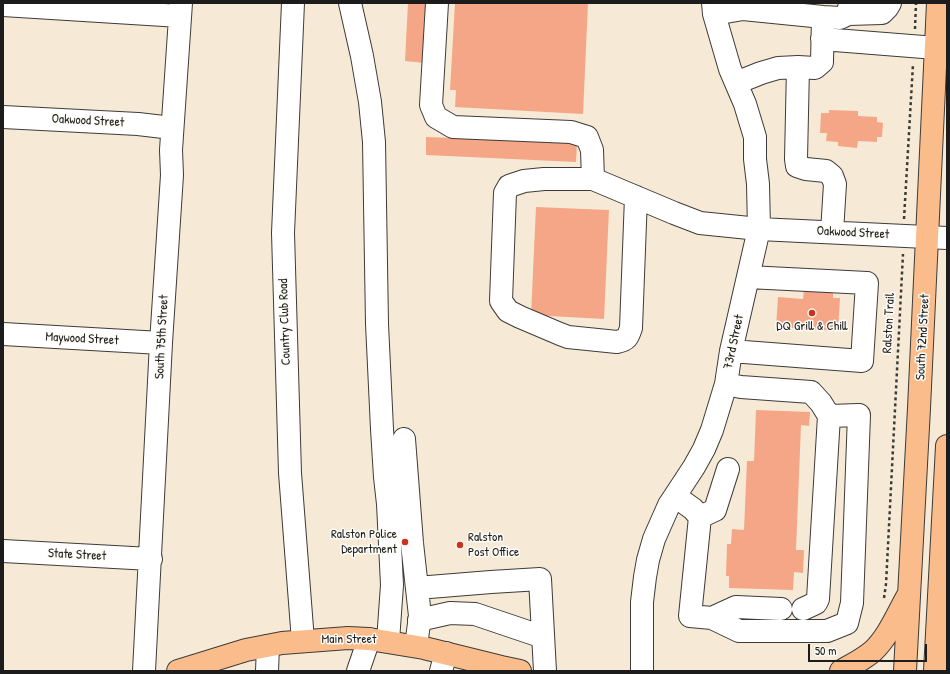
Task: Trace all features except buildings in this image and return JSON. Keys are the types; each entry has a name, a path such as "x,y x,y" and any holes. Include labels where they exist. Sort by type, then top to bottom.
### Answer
{"main road":[{"name":"South 72nd Street","path":"905,671 937,237 936,48 938,3"},
{"path":"936,671 947,446"},
{"path":"841,671 873,651 886,636 910,591"},
{"name":"Main Street","path":"178,671 246,650 282,643 348,638 379,640 416,646 444,662 520,671"}],"street":[{"name":"Country Club Road","path":"293,3 283,233 290,473 302,641"},
{"path":"350,3 362,56 370,102 374,142 377,324 392,584 379,640 358,671"},
{"path":"436,3 431,105 436,117 453,128 571,132 587,137 592,150 592,179 544,179 524,181 509,186 505,193 501,301 508,311 568,337 618,342 624,341 629,335 631,328 636,197"},
{"path":"713,8 840,18 849,8 882,13 890,3"},
{"path":"3,5 180,10"},
{"name":"73rd Street","path":"642,671 642,602 647,566 654,539 669,506 704,449 733,386 731,351 759,229 755,137 745,104 730,69 713,8"},
{"name":"South 75th Street","path":"144,671 161,343 172,175 172,128 180,10"},
{"path":"736,83 761,72 778,68 798,66 815,68 822,62 823,17"},
{"path":"822,39 936,48"},
{"path":"798,66 797,166 806,170 826,171 832,176 835,184 832,232"},
{"name":"Oakwood Street","path":"3,117 138,124 172,128"},
{"name":"Oakwood Street","path":"592,179 700,223 759,229 937,237"},
{"path":"731,351 862,361 867,283 748,277"},
{"name":"Maywood Street","path":"3,334 161,343"},
{"path":"733,386 811,392 825,410 810,604 852,603"},
{"path":"675,496 693,509 700,517 690,616 712,618 739,631 827,631 847,623 852,603 859,415 825,410"},
{"path":"404,439 420,616 416,646"},
{"path":"700,517 715,510 728,470"},
{"name":"State Street","path":"3,551 150,559"},
{"path":"417,588 540,579 545,671"},
{"path":"712,618 736,607 781,609"},
{"path":"419,620 450,613 476,614 543,637"},
{"path":"267,671 268,646"}],"path":[{"name":"Ralston Trail","path":"884,602 916,3"}],"place":[{"name":"DQ Grill & Chill","path":"812,313"},
{"name":"Ralston Police Department","path":"405,542"},
{"name":"Ralston Post Office","path":"460,545"}]}
